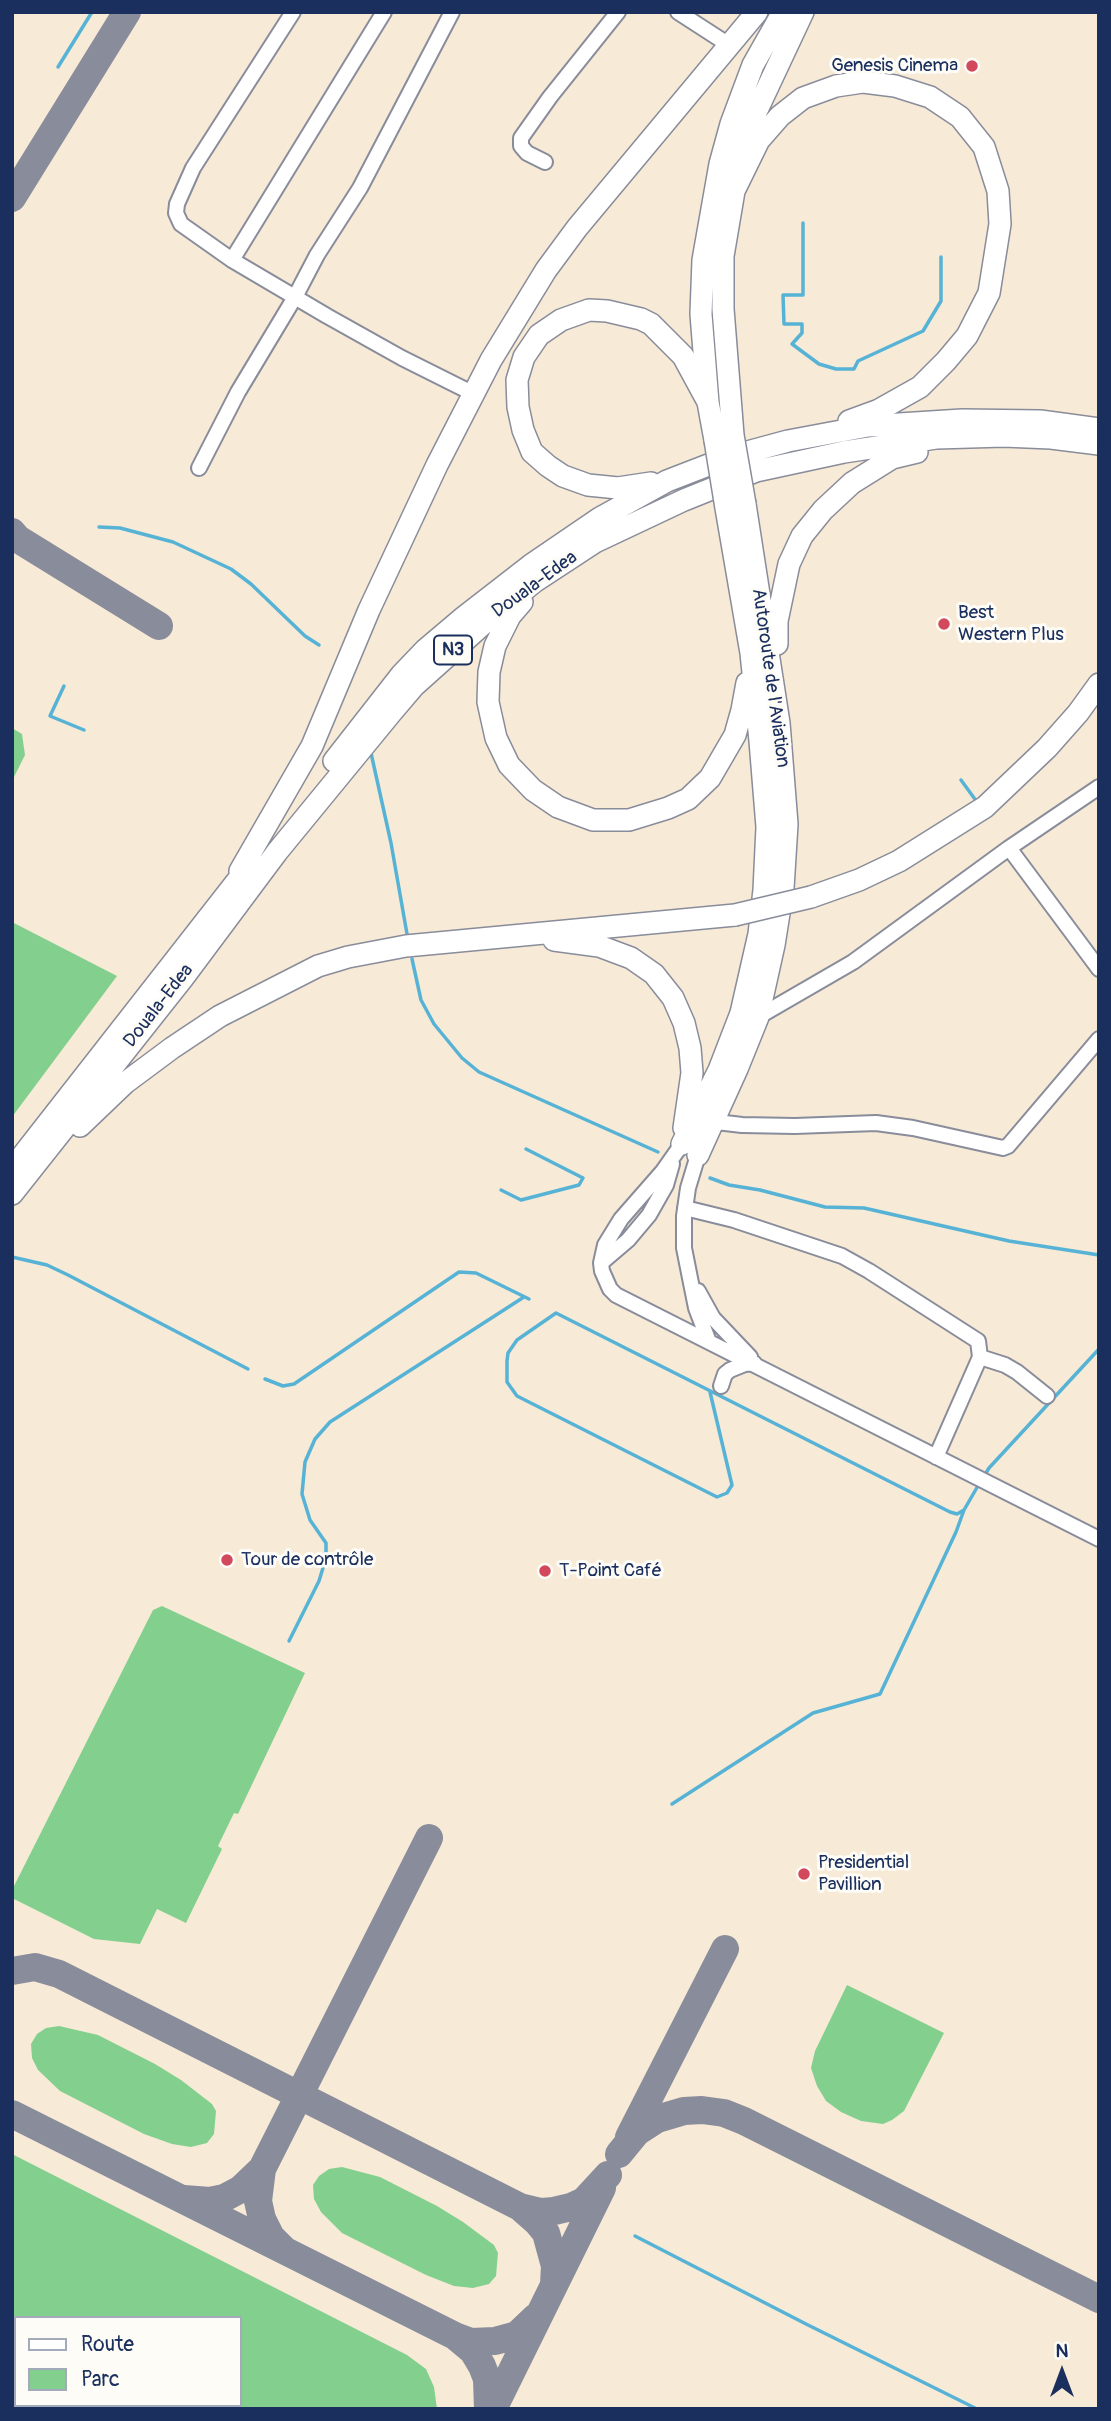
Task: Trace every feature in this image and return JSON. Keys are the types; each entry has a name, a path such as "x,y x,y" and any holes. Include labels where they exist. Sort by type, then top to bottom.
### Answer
{"highway":[{"path":"228,891 312,746 369,610 437,465 491,360 546,270 569,238 757,12"},
{"name":"Autoroute de l'Aviation","path":"724,438 708,402 701,314 703,260 720,164 731,124 753,65 783,12"},
{"name":"Autoroute de l'Aviation","path":"685,1152 737,1069 758,1017 783,888 788,824 779,723 724,438 723,256 734,191 750,125 803,12"},
{"path":"734,191 758,140 780,116 803,98 836,86 863,82 895,86 930,97 960,117 984,147 998,191 1000,224 989,293 967,336 920,387 879,410 788,441"},
{"path":"667,481 618,488 589,485 563,476 548,466 532,452 523,430 518,407 517,380 524,357 539,335 561,320 589,310 627,314 651,324 683,356 708,402"},
{"name":"Douala-Edea","path":"12,1169 228,891 319,780 382,696 425,650 531,565 600,519 667,481 729,457 788,441 868,426 962,420 1040,421 1099,429"},
{"name":"Douala-Edea","path":"12,1195 183,978 292,834 414,685 534,582 595,542 684,500 755,471 844,452 936,438 1051,438 1099,446"},
{"path":"779,723 777,621 789,564 802,536 823,510 852,483 892,458 940,446 988,442 1099,446"},
{"name":"Autoroute de l'Aviation","path":"704,1120 719,1070 741,1013 759,934 764,890 767,827 736,506"},
{"path":"595,542 538,584 510,616 495,646 489,672 488,702 496,738 509,765 533,790 558,807 593,820 629,820 688,799 710,778 735,735 743,710 751,653"},
{"path":"12,1200 91,1114 125,1083 220,1016 318,966 373,951 509,935 735,915 811,897 859,880 900,861 985,807 1047,748 1099,684"},
{"path":"509,935 599,946 631,958 654,974 673,998 684,1023 690,1048 692,1073 685,1152"}],"street":[{"path":"293,12 193,168 177,204 176,213 181,224 232,260 295,297 402,358 474,394"},
{"path":"232,260 384,12"},
{"path":"199,468 238,392 380,150 452,12"},
{"path":"545,162 527,153 521,146 521,138 618,12"},
{"path":"678,12 729,45"},
{"path":"758,1017 853,962 1009,848 1099,787"},
{"path":"1009,848 1099,970"},
{"path":"704,1120 795,1126 876,1123 1008,1146 1099,1040"},
{"path":"685,1152 649,1215 628,1240 601,1263 605,1281 616,1295 1099,1539"},
{"name":"Autoroute de l'Aviation","path":"685,1152 691,1175 685,1208 684,1248 696,1308 709,1342"},
{"path":"685,1208 734,1220 842,1256 978,1341 980,1357 936,1457"},
{"path":"688,1273 713,1318 759,1366"},
{"path":"980,1357 1005,1365 1047,1396"},
{"path":"721,1386 725,1374 730,1370 745,1364 759,1366"}],"green space":[{"path":"12,728 22,734 25,755 12,781"},
{"path":"12,922 117,976 12,1117"},
{"path":"162,1606 305,1673 238,1814 234,1813 218,1846 222,1849 186,1923 157,1909 140,1944 94,1939 12,1898 12,1890 153,1610"},
{"path":"847,1985 944,2033 904,2111 883,2124 861,2121 841,2112 826,2101 811,2068 815,2051"},
{"path":"59,2026 98,2035 181,2080 212,2104 216,2111 214,2134 207,2143 191,2147 172,2144 144,2134 60,2091 38,2070 32,2058 31,2044 37,2034 46,2028"},
{"path":"12,2154 407,2355 426,2369 434,2387 437,2409 55,2407 242,2407 242,2316 14,2316 14,2386"},
{"path":"342,2167 380,2177 463,2222 494,2245 498,2253 496,2276 489,2284 473,2288 454,2286 342,2233 321,2212 314,2199 313,2185 319,2176 329,2169"}],"waterway":[{"path":"58,67 92,12"},
{"path":"803,223 803,295 783,295 784,324 802,324 802,333 792,344 819,364 836,369 854,369 858,361 923,331 941,301 941,257"},
{"path":"99,527 120,528 173,542 231,569 251,584 305,636 319,645"},
{"path":"64,686 50,716 84,730"},
{"path":"371,753 407,934"},
{"path":"961,780 977,802"},
{"path":"412,959 421,1000 434,1024 462,1058 479,1072 658,1152"},
{"path":"501,1190 521,1200 579,1185 583,1178 526,1149"},
{"path":"710,1178 729,1185 825,1207 864,1208 1009,1241 1099,1255"},
{"path":"12,1257 47,1265 248,1369"},
{"path":"265,1379 283,1386 294,1384 459,1272 476,1273 529,1299"},
{"path":"289,1641 319,1581 326,1558 326,1543 310,1520 302,1494 305,1462 315,1439 330,1422 524,1297"},
{"path":"710,1392 732,1485 727,1493 717,1497 517,1396 507,1382 508,1353 517,1340 556,1313 950,1512 957,1514 964,1510"},
{"path":"983,1478 989,1468 1099,1349"},
{"path":"672,1804 813,1713 880,1694 964,1510 979,1484"},
{"path":"635,2236 977,2409"}],"taxiway":[{"path":"12,198 127,12"},
{"path":"12,532 18,539 159,626"},
{"path":"283,2249 271,2237 262,2219 258,2201 262,2169 429,1838"},
{"path":"629,2137 725,1949"},
{"path":"12,1971 35,1967 59,1974 520,2207 541,2212 571,2207 584,2201 608,2175"},
{"path":"619,2154 637,2132 657,2119 684,2111 724,2113 1099,2299"},
{"path":"12,2114 455,2336 473,2351 482,2366 487,2379 488,2409"},
{"path":"184,2199 210,2201 224,2198 241,2189 262,2169"},
{"path":"493,2409 602,2188"},
{"path":"520,2207 546,2233 555,2266 554,2284"},
{"path":"455,2336 471,2342 495,2341 517,2335 536,2317"}],"place":[{"name":"Genesis Cinema","path":"972,66"},
{"name":"Best Western Plus","path":"944,624"},
{"name":"Tour de contrôle","path":"227,1560"},
{"name":"T-Point Café","path":"545,1571"},
{"name":"Presidential Pavillion","path":"804,1874"}]}
